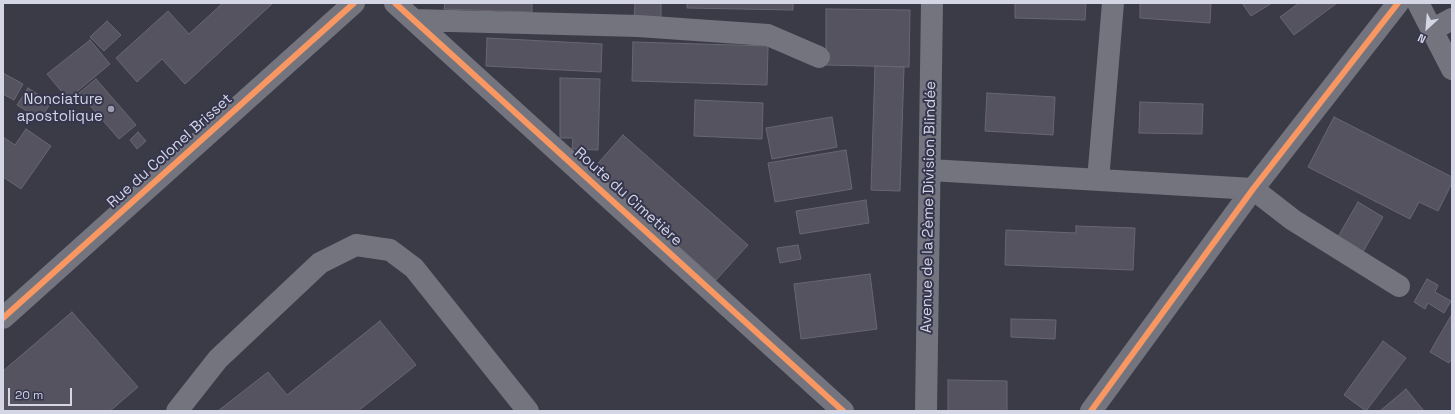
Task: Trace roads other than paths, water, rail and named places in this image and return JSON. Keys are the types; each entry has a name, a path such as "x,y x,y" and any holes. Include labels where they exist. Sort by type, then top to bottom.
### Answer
{"street":[{"name":"Rue du Colonel Brisset","path":"3,318 354,3"},
{"name":"Route du Cimetière","path":"395,3 843,411"},
{"name":"Avenue de la 2ème Division Blindée","path":"926,411 932,3"},
{"path":"1098,180 1113,3"},
{"path":"1091,411 1253,189 1398,3"},
{"path":"1418,3 1452,69"},
{"path":"1432,30 1452,19"},
{"path":"414,20 638,26 768,35 819,57"},
{"path":"930,170 1253,189 1293,220 1399,286"},
{"path":"177,411 218,359 320,263 356,245 390,250 414,268 528,411"}],"place":[{"name":"Nonciature apostolique","path":"111,109"}]}
